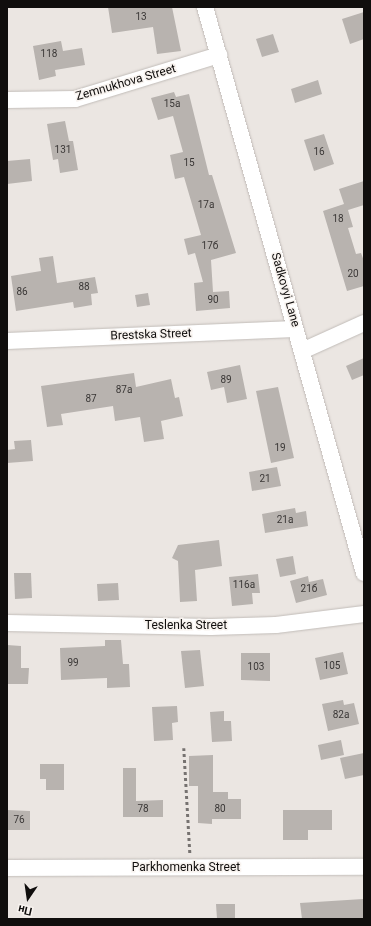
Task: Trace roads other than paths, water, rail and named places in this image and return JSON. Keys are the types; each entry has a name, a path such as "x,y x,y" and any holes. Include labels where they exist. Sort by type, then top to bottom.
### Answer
{"street":[{"name":"Sadkovyi Lane","path":"206,7 364,573"},
{"name":"Zemnukhova Street","path":"7,100 75,99 219,55"},
{"path":"302,351 364,323"},
{"name":"Brestska Street","path":"7,341 296,328"},
{"name":"Teslenka Street","path":"7,623 211,627 276,625 364,614"},
{"name":"Parkhomenka Street","path":"7,868 364,867"}]}
